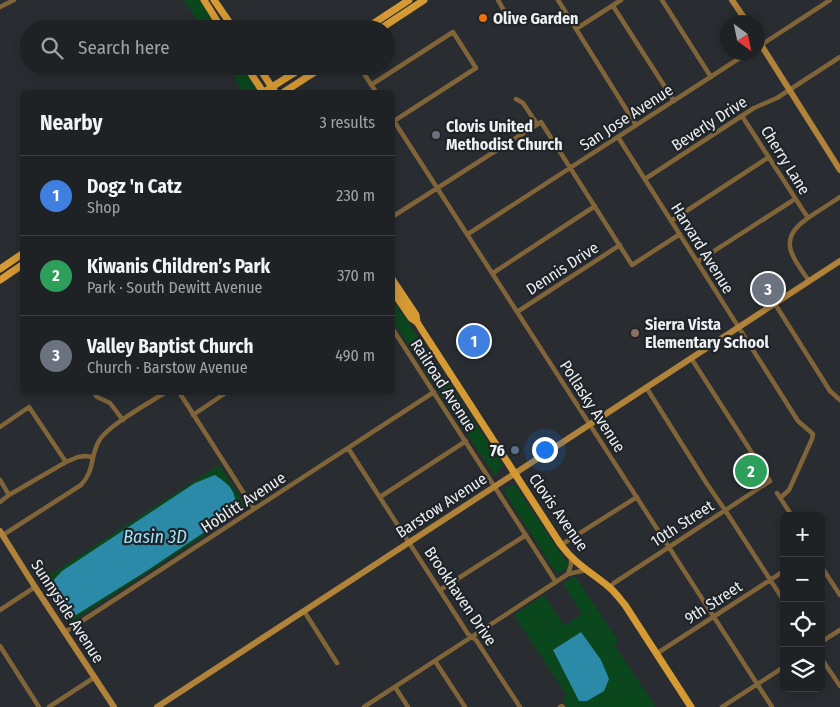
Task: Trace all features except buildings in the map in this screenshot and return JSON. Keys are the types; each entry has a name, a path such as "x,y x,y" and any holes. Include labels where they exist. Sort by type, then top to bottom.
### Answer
{"main road":[{"path":"204,0 216,20"},
{"path":"214,0 228,20"},
{"path":"379,20 409,0"},
{"path":"394,20 424,0"},
{"path":"732,0 742,15"},
{"path":"765,53 840,170"},
{"path":"252,75 263,90"},
{"path":"264,75 274,90 293,75"},
{"path":"287,90 311,75"},
{"path":"0,270 20,255"},
{"name":"Barstow Avenue","path":"157,707 840,261"},
{"path":"0,280 20,266"},
{"name":"Clovis Avenue","path":"395,287 416,315 416,322"},
{"name":"Clovis Avenue","path":"395,288 411,318 416,322 561,546 571,558 610,587 625,605 691,707"},
{"name":"Sunnyside Avenue","path":"2,533 114,707"}],"street":[{"path":"0,7 14,0"},
{"path":"498,0 509,18"},
{"path":"558,0 636,125"},
{"path":"576,29 621,0"},
{"path":"662,0 711,77"},
{"path":"765,40 830,0"},
{"path":"613,6 674,101"},
{"path":"395,69 453,32 476,68 395,119"},
{"name":"Beverly Drive","path":"645,179 754,108 790,91 840,58"},
{"name":"San Jose Avenue","path":"468,234 737,60"},
{"path":"365,75 375,90"},
{"path":"371,85 386,75"},
{"path":"516,99 523,103 539,123 632,265 680,234"},
{"name":"Cherry Lane","path":"742,116 808,218"},
{"name":"Pollasky Avenue","path":"395,123 772,707"},
{"path":"395,215 539,123"},
{"name":"Harvard Avenue","path":"618,137 798,421 813,434 789,490 779,495 790,512"},
{"path":"671,221 769,157"},
{"path":"809,281 791,252 790,240 797,226 840,197"},
{"path":"697,262 795,198"},
{"path":"493,273 595,206"},
{"name":"Dennis Drive","path":"517,312 620,245"},
{"path":"775,304 830,391 840,400"},
{"name":"Railroad Avenue","path":"395,333 556,582"},
{"name":"10th Street","path":"610,587 770,481 691,358"},
{"path":"646,387 780,595"},
{"name":"Hoblitt Avenue","path":"65,632 434,392"},
{"path":"96,395 110,403 123,420"},
{"path":"2,533 81,484 89,475 98,442 102,436 161,395"},
{"path":"180,395 254,509"},
{"path":"193,414 222,395"},
{"path":"0,427 29,406 66,462"},
{"path":"380,497 466,441"},
{"name":"Brookhaven Drive","path":"348,448 468,634 476,640 520,707"},
{"path":"0,502 66,462 78,457 94,457"},
{"path":"0,480 9,495"},
{"path":"561,546 637,497"},
{"path":"440,590 526,534"},
{"path":"568,574 571,558"},
{"path":"364,707 568,574 586,570"},
{"path":"825,572 840,595"},
{"name":"9th Street","path":"656,654 780,574"},
{"path":"0,610 35,587"},
{"path":"304,611 337,664"},
{"path":"825,639 840,630"},
{"path":"0,646 39,707"},
{"path":"435,661 465,707"},
{"path":"825,664 840,686"},
{"path":"722,707 780,670"},
{"path":"49,707 95,677"},
{"path":"395,687 408,707"}],"green space":[{"path":"184,0 200,0 212,20 196,20"},
{"path":"233,75 247,75 256,89 242,90"},
{"path":"395,303 503,465 495,476 395,324"},
{"path":"749,456 764,479 754,487 739,463"},
{"name":"Basin 3D","path":"219,465 246,506 245,509 70,623 67,622 40,581"},
{"path":"515,485 568,562 568,568 557,574 504,492 507,487"},
{"path":"575,576 618,641 614,645 656,707 567,707 562,699 567,696 514,615 544,595 564,626 582,614 563,584"}],"water":[{"name":"Basin 3D","path":"215,475 228,485 235,496 237,508 230,515 145,572 76,615 70,616 63,609 51,583 62,571 195,483"},
{"path":"581,632 601,660 609,679 604,691 587,701 579,701 553,650"}],"place":[{"name":"Olive Garden","path":"483,18"},
{"name":"Clovis United Methodist Church","path":"436,135"},
{"name":"Valley Baptist Church","path":"768,289"},
{"name":"Sierra Vista Elementary School","path":"635,333"},
{"name":"Dogz 'n Catz","path":"474,341"},
{"name":"76","path":"515,450"},
{"name":"Kiwanis Children’s Park","path":"751,471"}]}
